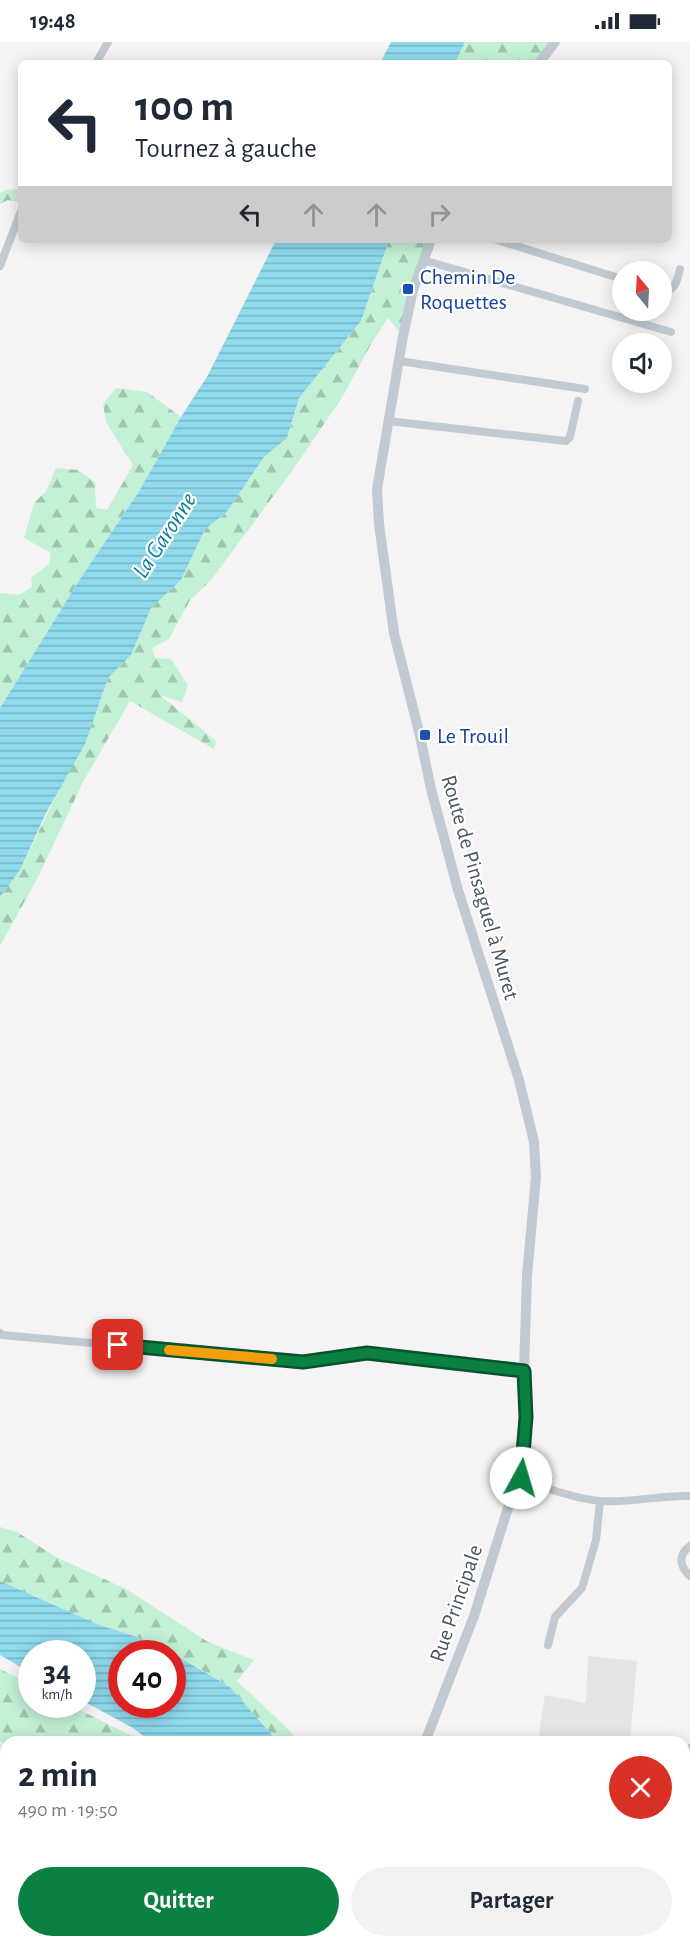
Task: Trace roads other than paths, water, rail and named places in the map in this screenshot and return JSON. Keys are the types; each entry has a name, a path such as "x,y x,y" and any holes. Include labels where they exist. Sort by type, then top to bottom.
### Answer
{"street":[{"path":"98,60 108,42"},
{"path":"541,60 555,42"},
{"path":"0,266 18,219"},
{"name":"Route de Pinsaguel à Muret","path":"430,243 413,290 388,420 377,489 379,524 394,633 442,835 519,1080 534,1142 536,1177 527,1276 524,1371"},
{"path":"507,243 612,276"},
{"path":"423,260 671,332"},
{"path":"672,288 675,286 680,269"},
{"path":"399,361 585,389"},
{"path":"388,420 566,441 570,437 578,401"},
{"path":"0,1333 2,1335 303,1362 367,1353 524,1371 526,1417 521,1478 557,1492 600,1501 671,1495 690,1496"},
{"name":"Rue Principale","path":"427,1736 474,1616 508,1508 521,1478"},
{"path":"548,1645 555,1617 582,1588 596,1540 600,1501"},
{"path":"690,1546 682,1554 680,1561 684,1571 690,1576"}],"water":[{"path":"391,42 465,42 456,60 382,60"},
{"name":"La Garonne","path":"274,243 388,243 361,321 299,398 287,438 264,457 226,513 205,529 181,580 151,608 131,655 108,678 85,744 46,813 20,870 0,897 0,708 80,579 138,493 208,375"},
{"path":"0,1581 97,1624 146,1640 108,1640 108,1714 96,1708 96,1640 18,1640 18,1665 0,1655"},
{"path":"186,1661 230,1687 273,1736 143,1736 114,1718 186,1718"}],"place":[{"name":"Chemin De Roquettes","path":"408,289"},
{"name":"Le Trouil","path":"425,735"}]}
